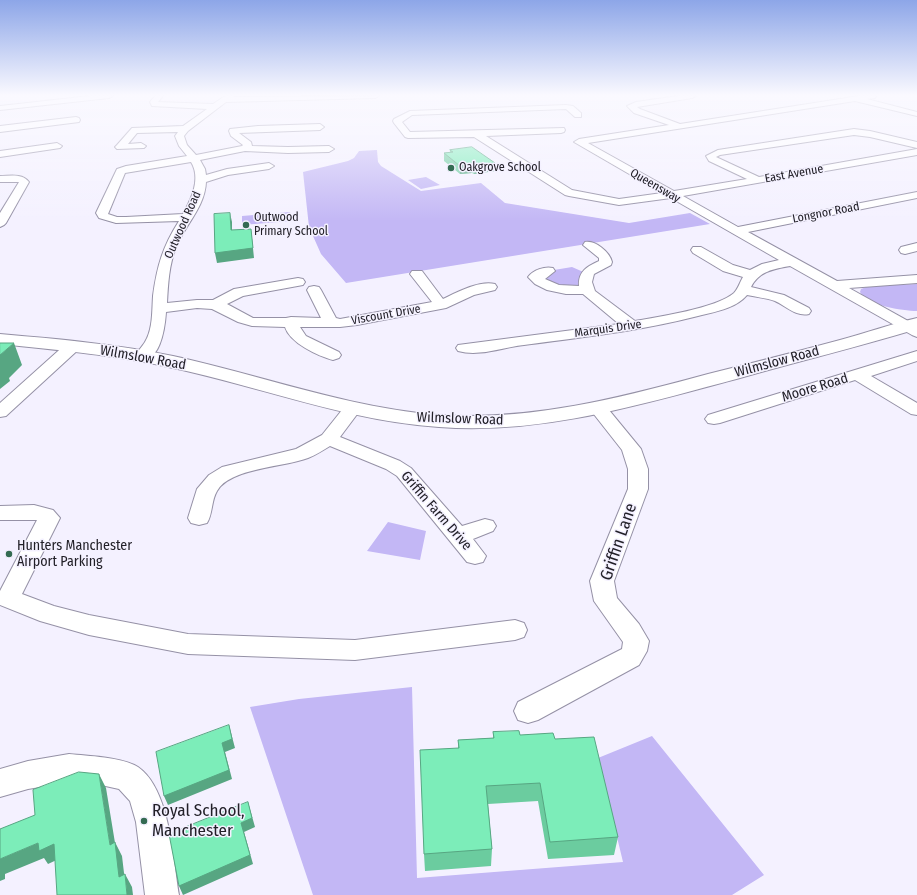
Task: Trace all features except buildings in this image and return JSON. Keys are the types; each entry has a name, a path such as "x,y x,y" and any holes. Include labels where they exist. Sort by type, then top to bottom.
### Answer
{"main road":[{"name":"Wilmslow Road","path":"0,339 73,346 199,368 352,408 434,421 478,422 512,421 598,408 638,399 913,327"}],"street":[{"path":"128,138 120,147 141,146"},
{"name":"Outwood Road","path":"142,357 155,338 166,260 170,248 186,217 197,200 201,180 199,167 178,138"},
{"path":"240,138 248,144 245,148"},
{"name":"East Avenue","path":"480,138 501,156 521,169 564,191 575,196 620,202 671,195 917,152"},
{"name":"Queensway","path":"573,138 735,231 834,286 913,327"},
{"path":"758,180 712,159 711,156 718,153 817,138"},
{"path":"886,138 917,145"},
{"path":"0,154 57,146"},
{"path":"186,217 116,220 103,216 102,213 121,171 133,167 194,158 245,148 288,150 329,149"},
{"path":"201,180 227,172 269,166"},
{"path":"0,179 18,178 24,182 0,223"},
{"name":"Longnor Road","path":"735,231 914,197"},
{"path":"589,245 605,257 606,262 591,270 588,274 585,285 586,290 631,326"},
{"path":"697,250 728,268 752,275 769,267 791,262"},
{"path":"548,271 536,277 542,283 563,289 586,290"},
{"name":"Viscount Drive","path":"417,274 441,305"},
{"name":"Marquis Drive","path":"464,348 475,348 669,320 717,306 735,299 744,290 752,275"},
{"path":"834,286 856,282 917,279"},
{"path":"215,305 240,292 298,282"},
{"name":"Viscount Drive","path":"160,308 204,304 215,305 225,309 239,318 252,322 291,321 330,323 357,321 441,305 469,292 490,287"},
{"path":"314,290 327,314 330,323"},
{"path":"744,290 779,298 804,311"},
{"path":"291,321 294,331 301,339 334,356"},
{"path":"0,412 73,346"},
{"name":"Moore Road","path":"714,419 917,356"},
{"path":"858,375 917,410"},
{"path":"199,518 207,489 216,479 229,471 302,454 329,439 352,408"},
{"name":"Griffin Lane","path":"528,711 630,658 634,651 636,641 606,601 602,581 638,489 638,469 631,449 598,408"},
{"name":"Griffin Farm Drive","path":"329,439 393,464 404,472 475,556"},
{"path":"0,513 40,512 47,515 49,518 8,598 49,614 89,625 188,644 355,650 515,630"},
{"path":"458,536 485,526"},
{"path":"0,783 28,775 69,768 101,771 127,777 143,793 152,822 162,895"}],"shaded area":[{"path":"377,150 378,162 381,166 421,191 481,183 505,203 629,223 690,213 710,224 346,283 321,254 309,227 303,172 348,161 354,158 359,151"},
{"path":"426,177 440,185 421,189 408,180"},
{"path":"290,212 292,221 242,225 242,216"},
{"path":"572,267 588,274 586,290 563,289 538,275 548,271"},
{"path":"917,284 917,311 903,310 877,304 864,297 860,292 861,289 869,286"},
{"path":"388,522 426,531 420,560 367,551"},
{"path":"412,687 417,878 623,862 598,758 652,736 764,875 732,895 313,895 250,707 299,699"}],"place":[{"name":"Oakgrove School","path":"451,168"},
{"name":"Outwood Primary School","path":"246,225"},
{"name":"Hunters Manchester Airport Parking","path":"9,554"},
{"name":"Royal School, Manchester","path":"144,821"}]}
